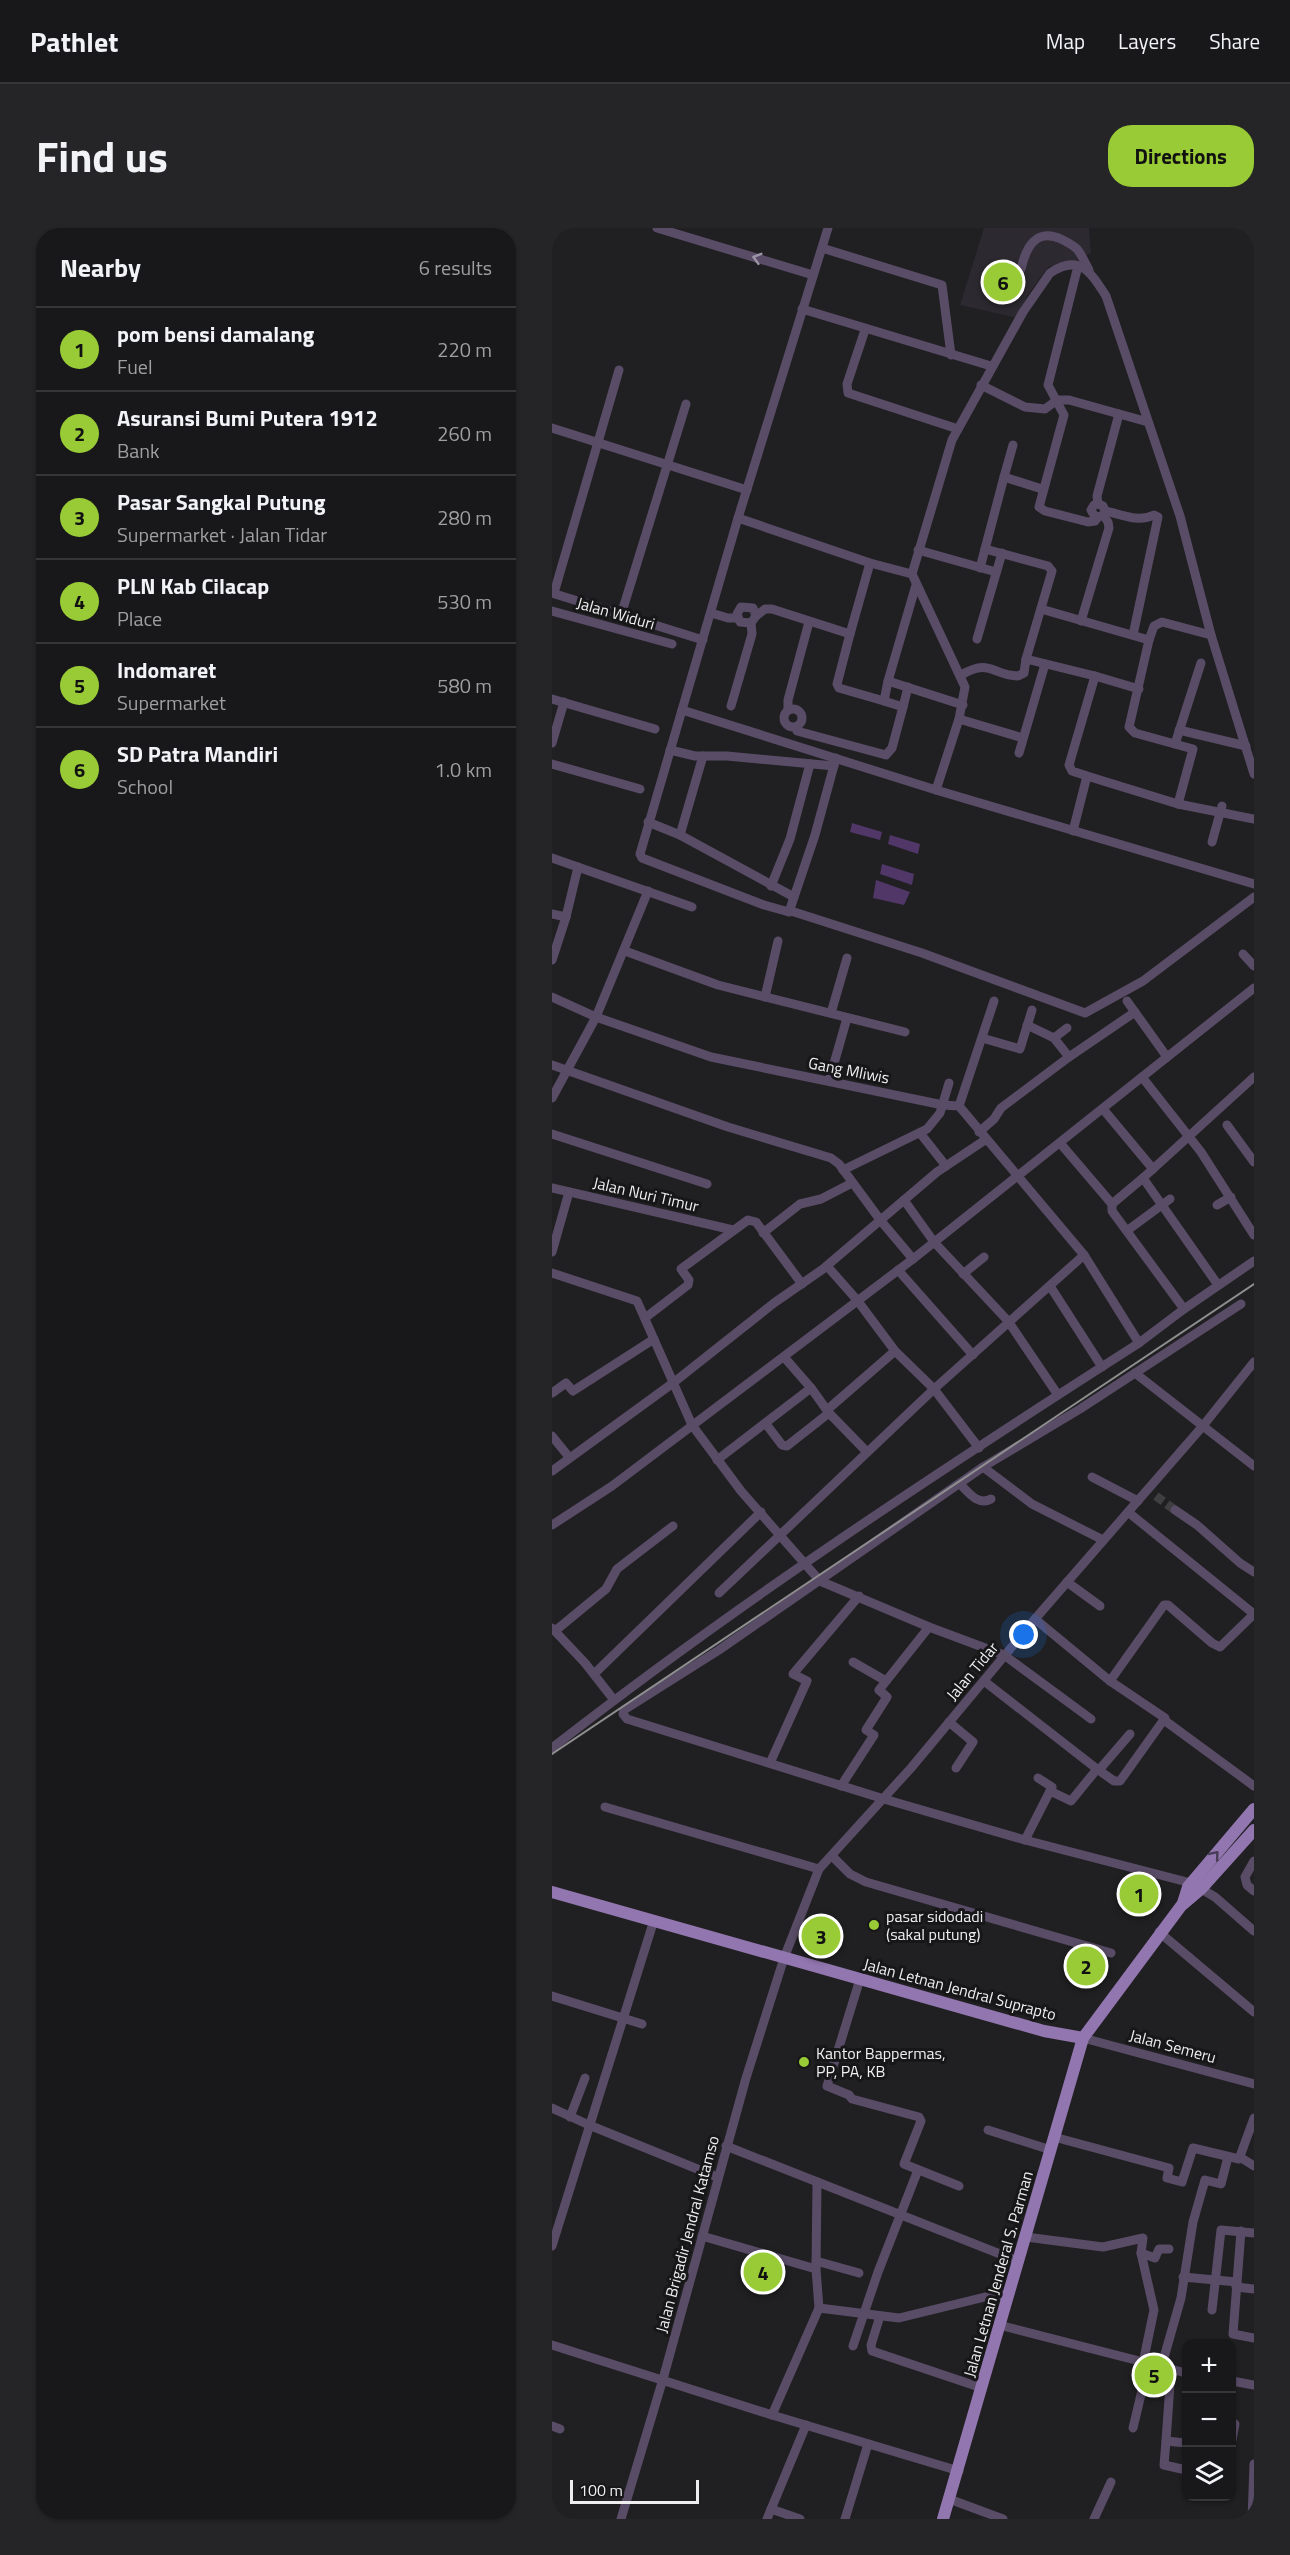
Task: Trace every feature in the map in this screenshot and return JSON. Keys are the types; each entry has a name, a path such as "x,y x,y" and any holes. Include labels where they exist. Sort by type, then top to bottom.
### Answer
{"main road":[{"path":"1196,1886 1254,1809"},
{"path":"1196,1886 1254,1830"},
{"name":"Jalan Letnan Jenderal S. Parman","path":"943,2519 1083,2038 1159,1932 1196,1886"},
{"name":"Jalan Letnan Jendral Suprapto","path":"552,1892 1044,2031 1083,2038"}],"street":[{"path":"657,228 813,274"},
{"path":"828,228 738,518 640,849 642,858 764,905 786,912 790,911 990,976 1085,1013 1143,981 1254,897"},
{"path":"1021,269 1029,245 1040,236 1048,235 1068,242 1078,250 1106,296 1180,516 1211,636 1254,774"},
{"path":"822,248 942,285 951,355"},
{"path":"1078,266 1048,385 1064,416 1039,505 1041,510 1088,522 1095,521 1101,512"},
{"path":"936,790 963,705 965,687 912,574 918,550 948,450 991,366 1023,312 1050,273 1063,267 1078,266 1089,270"},
{"path":"802,309 865,330 991,366"},
{"path":"865,330 847,384 848,393 958,429"},
{"path":"619,370 553,593 703,640"},
{"path":"981,385 1025,407 1046,410 1057,400 1069,400 1148,422"},
{"path":"621,615 686,404"},
{"path":"1081,621 1108,528 1108,522 1101,512 1097,494 1119,414"},
{"path":"552,428 747,490"},
{"path":"980,568 1013,445"},
{"path":"1004,477 1042,489"},
{"path":"1101,512 1137,519 1154,515 1158,517 1133,635"},
{"path":"738,518 870,563 912,574"},
{"path":"961,675 986,666 1018,676 1023,673 1053,575 1051,569 985,549"},
{"path":"918,550 996,572"},
{"path":"977,639 1002,553"},
{"path":"870,563 837,687 903,707"},
{"path":"884,701 916,585"},
{"path":"730,706 752,634 753,608 745,606 738,610 738,618"},
{"path":"711,613 728,618 738,618 744,624 769,608 850,634"},
{"path":"1041,609 1149,640"},
{"name":"Jalan Widuri","path":"552,611 672,644"},
{"path":"809,622 788,700 788,710 784,717 785,721 796,729 886,755 892,748 908,687"},
{"path":"1193,749 1131,731 1130,724 1154,626 1162,622 1211,636"},
{"path":"1026,659 1139,689"},
{"path":"1174,744 1201,663"},
{"path":"1019,753 1045,664"},
{"path":"1095,676 1069,765 1072,771 1178,804 1221,810 1254,819"},
{"path":"888,681 963,705"},
{"path":"552,699 655,729"},
{"path":"552,743 564,702"},
{"path":"788,710 796,709 802,714 801,722 796,729 796,745"},
{"path":"682,710 796,745 835,762 1254,884"},
{"path":"959,719 1023,738"},
{"path":"1179,730 1246,746"},
{"path":"1178,804 1197,736"},
{"path":"670,750 703,756 810,764 835,762"},
{"path":"680,835 703,756"},
{"path":"790,911 815,835 835,762"},
{"path":"552,764 640,789"},
{"path":"771,886 790,839 810,764"},
{"path":"1073,831 1087,776"},
{"path":"1212,842 1221,810"},
{"path":"648,822 680,835 794,897"},
{"path":"552,858 692,907"},
{"path":"552,960 566,917 578,867"},
{"path":"552,1098 596,1017 648,891"},
{"path":"552,914 566,917"},
{"path":"765,997 778,941"},
{"path":"625,951 717,985 905,1032"},
{"path":"1243,954 1254,966"},
{"path":"831,1013 848,958"},
{"path":"552,1525 612,1486 913,1259 1254,988"},
{"name":"Gang Mliwis","path":"552,997 596,1017 711,1057 943,1105 958,1106"},
{"path":"994,1001 958,1106 982,1136 1019,1175 1084,1255 1139,1343"},
{"path":"1127,1001 1167,1057"},
{"path":"982,1038 1020,1049 1032,1010"},
{"path":"552,1471 672,1383 774,1303 827,1266 982,1136 1001,1108 1069,1057 1136,1012"},
{"path":"829,1081 847,1017"},
{"path":"1028,1025 1054,1038 1069,1057"},
{"path":"1054,1038 1067,1028"},
{"path":"552,1065 728,1127 831,1158 913,1259"},
{"path":"1142,1077 1188,1135 1254,1235"},
{"path":"1112,1204 1154,1169 1188,1135 1254,1077"},
{"path":"843,1170 920,1133 934,1121 943,1105 949,1083"},
{"path":"1103,1109 1154,1169"},
{"path":"1227,1125 1254,1162"},
{"path":"920,1133 946,1166"},
{"path":"552,1134 707,1184"},
{"path":"1060,1143 1112,1204 1112,1211 1184,1309"},
{"path":"1143,1178 1167,1202 1218,1285"},
{"path":"763,1233 800,1204 821,1199 852,1183"},
{"name":"Jalan Nuri Timur","path":"552,1188 733,1230"},
{"path":"552,1252 570,1192"},
{"path":"1217,1205 1231,1197"},
{"path":"904,1200 934,1242 1008,1321 1058,1395"},
{"path":"1128,1230 1167,1202"},
{"path":"645,1318 688,1285 689,1280 681,1269 744,1221 753,1220 802,1284"},
{"path":"719,1593 934,1389 1084,1255"},
{"path":"963,1274 984,1257"},
{"path":"552,1748 614,1700 804,1564 1139,1343 1254,1261"},
{"path":"827,1266 857,1300 895,1351 934,1389 980,1448"},
{"path":"898,1270 973,1355"},
{"path":"552,1273 637,1301 692,1425 717,1460 820,1581 929,1627 1004,1655 1091,1719"},
{"path":"1050,1286 1102,1367"},
{"path":"1241,1304 983,1467 719,1650 624,1710 624,1717 884,1799 1196,1886 1215,1897 1254,1931"},
{"path":"552,1394 566,1383 573,1391 654,1339"},
{"path":"766,1424 785,1446 828,1412 895,1351"},
{"path":"784,1357 828,1412 867,1452"},
{"name":"Jalan Tidar","path":"784,1958 819,1869 884,1799 1103,1540 1138,1501 1152,1493 1254,1362"},
{"path":"1135,1373 1254,1466"},
{"path":"717,1460 811,1388"},
{"path":"552,1436 569,1457"},
{"path":"983,1467 1032,1504 1103,1540"},
{"path":"1092,1477 1138,1501"},
{"path":"960,1484 975,1499 986,1502 992,1499"},
{"path":"1175,1510 1254,1572"},
{"path":"594,1674 761,1512"},
{"path":"1110,1681 1164,1605 1168,1605 1212,1643 1220,1647 1254,1614 1128,1512"},
{"path":"614,1700 594,1674 553,1630 606,1589 617,1569 673,1526"},
{"path":"1067,1582 1100,1606"},
{"path":"770,1763 807,1681 793,1674 860,1596"},
{"path":"1035,1619 1110,1681 1164,1718 1254,1786"},
{"path":"842,1785 874,1735 866,1730 887,1697 879,1690 929,1627"},
{"path":"853,1662 886,1682"},
{"path":"984,1681 1114,1781 1120,1781 1164,1720"},
{"path":"949,1722 973,1742 956,1767"},
{"path":"1050,1791 1071,1801 1130,1734"},
{"path":"1025,1840 1052,1787 1038,1778"},
{"path":"605,1807 819,1869"},
{"path":"832,1856 850,1874 866,1882 1111,1953"},
{"path":"1254,1862 1245,1877 1247,1885 1254,1891"},
{"path":"552,2246 654,1920"},
{"path":"1159,1932 1254,2012"},
{"name":"Jalan Brigadir Jendral Katamso","path":"621,2519 663,2379 726,2146 784,1958"},
{"path":"860,1979 827,2086 849,2095 852,2099 919,2117 921,2121 904,2164 959,2186"},
{"path":"552,1996 642,2024"},
{"name":"Jalan Semeru","path":"1083,2038 1254,2084"},
{"path":"570,2117 585,2078"},
{"path":"552,2108 717,2177"},
{"path":"1239,2157 1254,2118"},
{"path":"988,2130 1051,2150"},
{"path":"1054,2137 1169,2168 1167,2178 1182,2182 1193,2148 1228,2157 1239,2157 1254,2166"},
{"path":"726,2146 1018,2261"},
{"path":"1182,2469 1164,2465 1167,2440 1166,2369 1181,2298 1193,2222 1205,2180 1221,2184 1228,2157"},
{"path":"853,2346 862,2314 918,2170"},
{"path":"772,2415 819,2308 816,2265 817,2182"},
{"path":"1212,2310 1221,2230 1254,2233"},
{"path":"1241,2231 1233,2334 1254,2338"},
{"path":"702,2236 816,2265 859,2273"},
{"path":"1026,2237 1103,2247 1143,2238 1141,2253 1154,2310 1133,2428"},
{"path":"1141,2253 1155,2258 1159,2249 1169,2249"},
{"path":"1183,2277 1236,2284 1254,2289"},
{"path":"819,2308 905,2318 986,2297 1009,2295"},
{"path":"880,2316 871,2346 872,2352 982,2388"},
{"path":"999,2325 1182,2372"},
{"path":"552,2345 958,2471"},
{"path":"1236,2382 1254,2385"},
{"path":"800,2519 770,2514 806,2425"},
{"path":"1167,2440 1182,2442"},
{"path":"845,2519 868,2444"},
{"path":"1252,2519 1254,2464"},
{"path":"1094,2519 1111,2482"},
{"path":"950,2499 1003,2519"}],"shaded area":[{"path":"984,228 1089,228 1091,253 1072,263 1048,267 1027,296 1018,318 960,305"},
{"path":"852,823 882,832 880,840 850,832"},
{"path":"890,835 920,844 918,854 888,844"},
{"path":"882,864 914,874 912,885 880,874"},
{"path":"876,880 910,892 904,905 873,898"}],"tunnel":[{"path":"1156,1496 1175,1510"}],"railway":[{"path":"552,1754 1254,1284"}],"place":[{"name":"SD Patra Mandiri","path":"1003,282"},
{"name":"pom bensi damalang","path":"1139,1894"},
{"name":"pasar sidodadi (sakal putung)","path":"874,1925"},
{"name":"Pasar Sangkal Putung","path":"821,1936"},
{"name":"Asuransi Bumi Putera 1912","path":"1086,1966"},
{"name":"Kantor Bappermas, PP, PA, KB","path":"804,2062"},
{"name":"PLN Kab Cilacap","path":"763,2272"},
{"name":"Indomaret","path":"1154,2375"}]}
